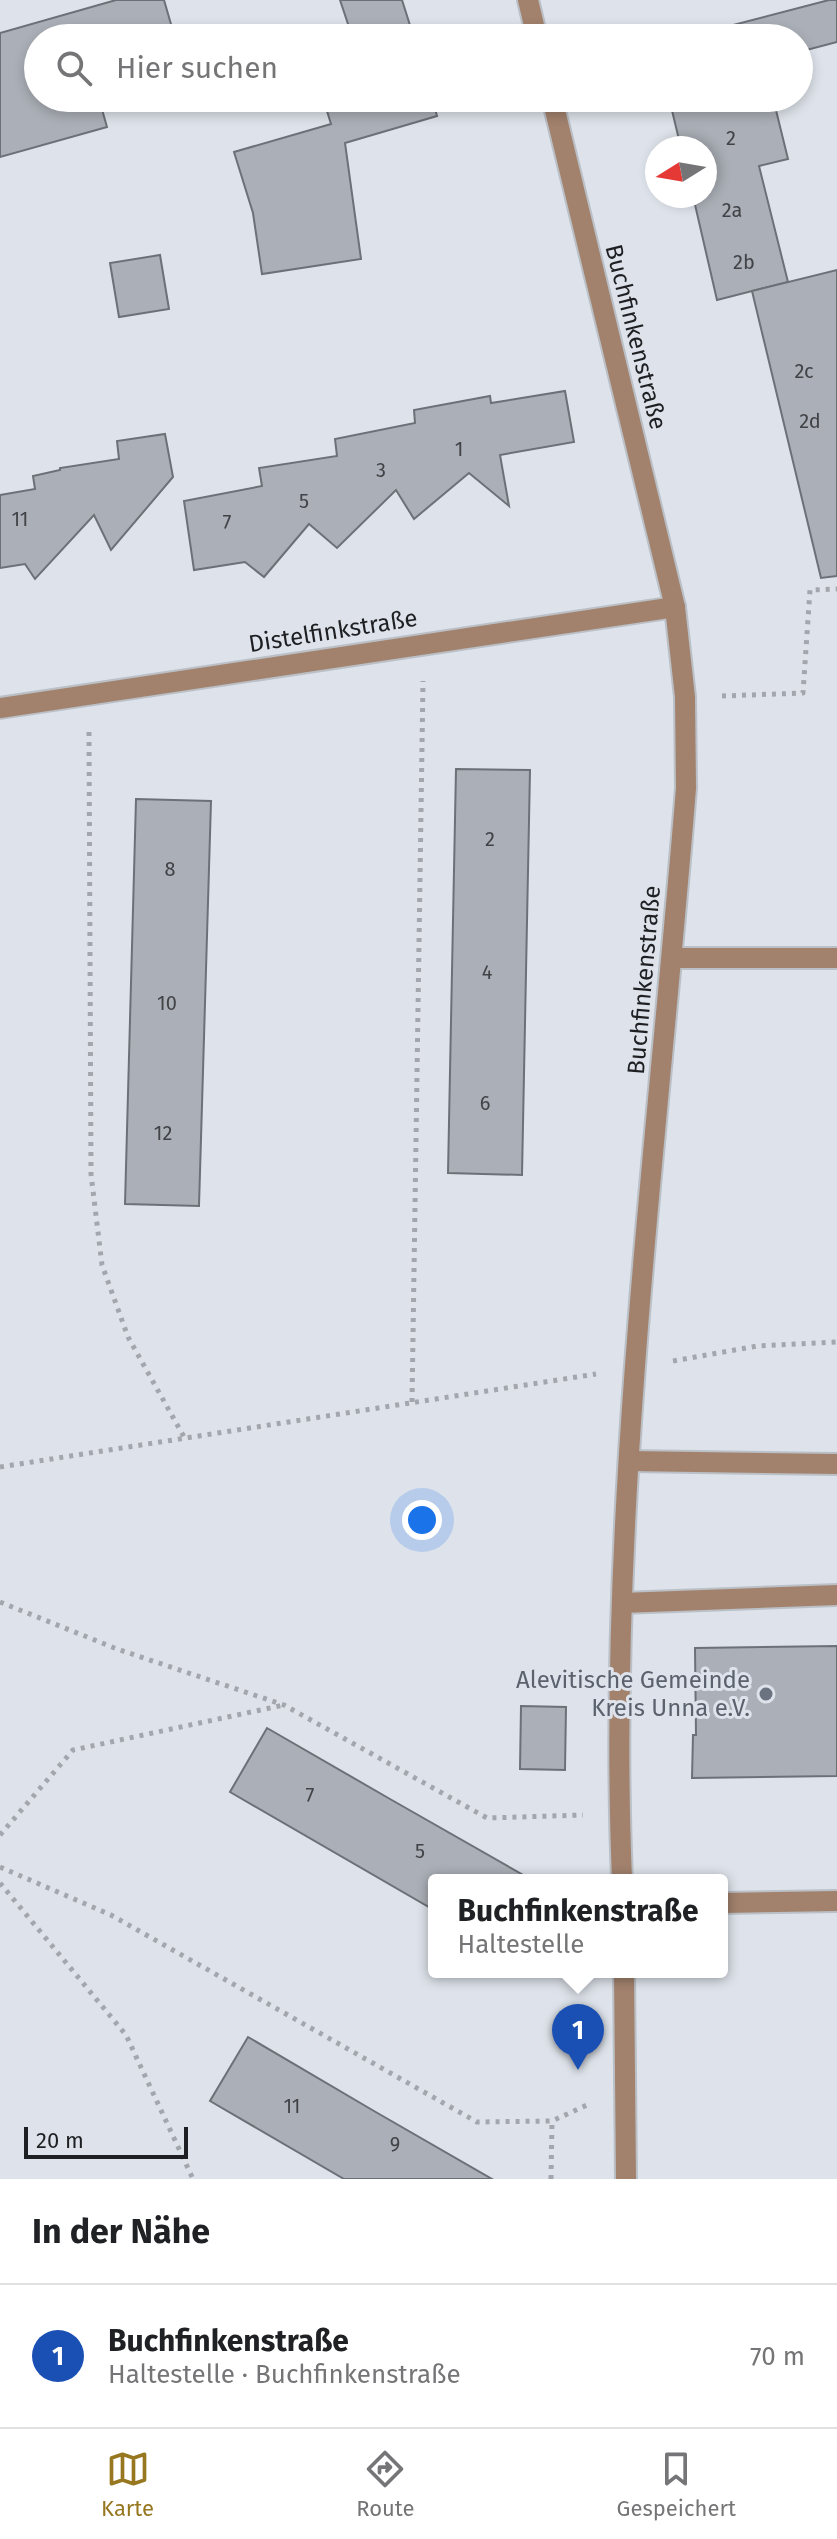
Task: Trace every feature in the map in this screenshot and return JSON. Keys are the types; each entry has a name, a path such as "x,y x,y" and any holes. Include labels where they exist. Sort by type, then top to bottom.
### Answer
{"street":[{"path":"528,0 534,24"},
{"name":"Buchfinkenstraße","path":"555,112 675,607 685,697 686,788 633,1368 622,1603 619,1814 622,1874"},
{"name":"Distelfinkstraße","path":"0,708 675,607"},
{"path":"672,958 837,958"},
{"path":"629,1461 837,1464"},
{"path":"622,1603 837,1595"},
{"path":"728,1903 837,1901"},
{"path":"624,1978 626,2179"}],"path":[{"path":"685,697 803,693 810,590 837,589"},
{"path":"412,1402 424,644"},
{"path":"89,695 91,1174 102,1265 128,1337 184,1437"},
{"path":"0,1467 757,1346 837,1342"},
{"path":"0,1602 117,1649 284,1705 487,1818 619,1814"},
{"path":"0,1835 73,1750 284,1705"},
{"path":"0,1867 111,1915 477,2122 552,2121 626,2087"},
{"path":"0,1883 126,2035 193,2179"},
{"path":"551,2179 552,2121"}],"building":[{"path":"116,0 164,0 171,24 32,24"},
{"path":"340,0 402,0 410,24 348,24"},
{"path":"837,0 837,42 813,48 813,24 737,24"},
{"path":"24,26 24,112 103,112 107,127 0,157 0,33"},
{"path":"327,112 436,112 437,116 345,143 361,259 262,274 253,213 234,152 331,124"},
{"path":"672,112 776,112 788,159 759,166 788,282 717,300 696,208 717,208 717,136 678,136"},
{"path":"160,255 169,309 119,317 110,263"},
{"path":"837,270 837,576 821,578 752,291"},
{"path":"565,391 574,442 500,455 509,506 469,473 414,519 396,490 337,548 309,524 264,577 245,562 194,570 184,501 262,486 259,468 337,456 335,439 415,423 414,410 490,396 491,403"},
{"path":"165,434 173,477 111,550 94,515 35,579 25,564 0,568 0,495 35,489 33,476 60,468 119,459 117,441"},
{"path":"456,769 530,770 522,1175 448,1173"},
{"path":"136,799 211,801 199,1206 125,1204"},
{"name":"Alevitische Gemeinde Kreis Unna e.V.","path":"837,1646 837,1776 692,1778 693,1735 696,1735 695,1648"},
{"path":"521,1706 566,1707 565,1770 520,1769"},
{"path":"267,1728 522,1874 428,1874 428,1907 230,1792"},
{"path":"248,2037 492,2179 344,2179 210,2101"}],"place":[{"name":"Alevitische Gemeinde Kreis Unna e.V.","path":"766,1694"},
{"name":"Buchfinkenstraße","path":"578,2070"}]}
